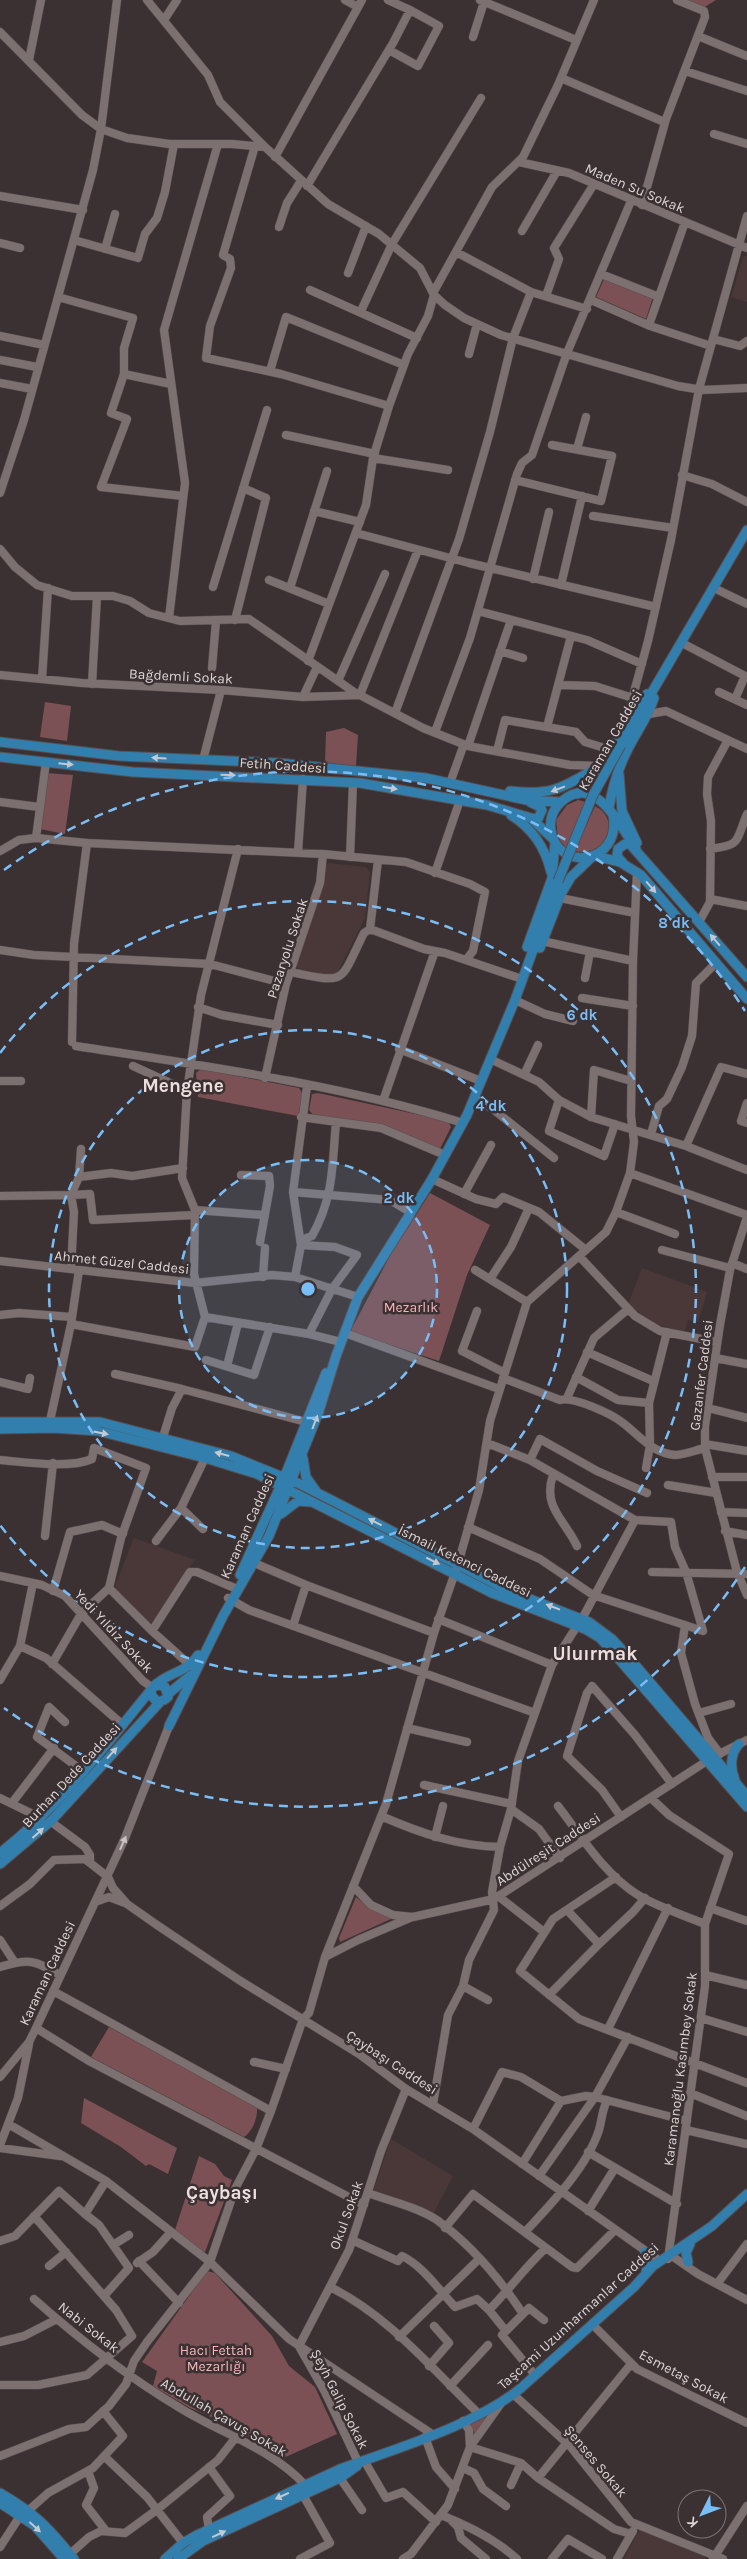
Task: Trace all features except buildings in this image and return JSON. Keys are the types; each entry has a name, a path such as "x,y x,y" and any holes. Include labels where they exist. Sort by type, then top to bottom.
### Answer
{"main road":[{"name":"Karaman Caddesi","path":"169,1726 194,1667 236,1588 256,1543 303,1453 358,1297 432,1178 474,1098 515,1000 555,879 593,795 747,530"},
{"path":"594,856 610,843 615,825 611,812 619,769 627,750 650,714 658,685"},
{"path":"658,685 644,697 601,766 578,794 561,802 551,819 554,841 566,854 576,858 594,856 624,865 637,872 747,999"},
{"name":"Fetih Caddesi","path":"0,742 120,756 314,766 426,778 526,800 561,802"},
{"name":"Fetih Caddesi","path":"0,757 132,772 303,779 353,783 460,800 500,809 531,818 554,841"},
{"path":"486,791 547,793 561,789 601,766"},
{"path":"619,769 622,811 643,857"},
{"path":"578,794 595,796 611,812 636,849 747,977"},
{"path":"526,800 537,804 542,810 538,818 531,818"},
{"path":"500,809 525,824 536,837 547,856 555,879"},
{"name":"Karaman Caddesi","path":"554,841 555,879"},
{"path":"624,865 617,856 618,849 627,843 636,849"},
{"name":"Karaman Caddesi","path":"523,978 536,957 560,898 571,878 594,856"},
{"name":"Karaman Caddesi","path":"236,1588 254,1563 277,1518 286,1483 306,1422 336,1356"},
{"path":"0,1422 100,1422 231,1456 286,1483"},
{"path":"0,1429 54,1428 98,1432 206,1458 286,1483"},
{"path":"303,1453 306,1478 322,1496"},
{"name":"İsmail Ketenci Caddesi","path":"286,1483 322,1496 456,1568"},
{"name":"İsmail Ketenci Caddesi","path":"286,1483 313,1502 456,1568 580,1622 612,1639 747,1796"},
{"path":"277,1518 288,1506 298,1501 313,1502"},
{"name":"Karaman Caddesi","path":"168,1695 194,1667"},
{"path":"153,1688 194,1667"},
{"path":"153,1688 163,1685 168,1695 171,1712 169,1726"},
{"path":"153,1688 153,1699 160,1702"},
{"name":"Burhan Dede Caddesi","path":"0,1853 41,1818 84,1772 153,1688"},
{"name":"Burhan Dede Caddesi","path":"0,1864 50,1821 168,1695"},
{"path":"737,1784 731,1764 735,1749 743,1742"},
{"name":"İsmail Ketenci Caddesi","path":"713,1758 747,1807"},
{"name":"Taşcami Uzunharmanlar Caddesi","path":"165,2559 183,2543 209,2529 340,2469 362,2463 428,2436 504,2401 634,2287 646,2273 712,2226 747,2194"},
{"path":"634,2287 669,2256 690,2244 712,2226"},
{"path":"688,2262 686,2253 690,2244"},
{"path":"642,2250 648,2262 646,2273"},
{"name":"Taşcami Uzunharmanlar Caddesi","path":"178,2559 204,2541 340,2478 362,2463"},
{"path":"0,2493 29,2510 49,2527 70,2557"},
{"path":"0,2503 35,2526 70,2557"}],"street":[{"path":"29,60 41,0"},
{"path":"0,493 24,420 37,367 82,210 101,129 117,0"},
{"path":"147,0 208,75 220,102 275,157 328,204 392,244 420,268 434,294 445,305 477,324 513,338 635,375 699,389 747,388"},
{"path":"164,20 177,0"},
{"path":"275,157 360,4 345,0"},
{"path":"388,0 439,26 418,66 389,50"},
{"path":"308,661 366,505 374,456 389,406 404,365 428,316 434,294 492,187 519,162 561,78 594,0"},
{"path":"642,205 666,119 705,18 704,11 678,0"},
{"path":"473,37 482,1 567,34 576,40"},
{"path":"279,227 287,203 304,183 389,50 410,10"},
{"path":"0,32 82,115 101,129 127,138 174,144 265,147"},
{"path":"698,36 747,56"},
{"path":"684,71 747,91"},
{"path":"561,78 662,120 666,119"},
{"path":"361,311 392,244 481,98"},
{"path":"714,134 747,144"},
{"path":"74,240 138,258 145,234 157,218 165,192 174,144"},
{"path":"169,618 185,483 164,330 218,144"},
{"path":"255,146 222,255 230,260 232,268 210,326 206,358 270,371 389,406"},
{"name":"Maden Su Sokak","path":"519,162 557,170 747,248"},
{"path":"522,231 557,170"},
{"path":"546,296 558,259 554,248 594,184"},
{"path":"0,196 82,210"},
{"path":"435,732 478,611 515,480 522,463 532,455 567,353 631,201"},
{"path":"105,249 115,214"},
{"path":"624,728 656,608 699,389 747,216"},
{"path":"649,325 685,222"},
{"path":"348,273 366,226"},
{"path":"0,243 20,248"},
{"path":"456,252 532,292 587,309"},
{"path":"601,274 659,297"},
{"path":"310,290 361,311 417,338"},
{"path":"395,713 459,539 490,432 513,338 532,292"},
{"path":"58,297 133,318 124,348 124,374 111,413 127,419 102,487 184,496"},
{"path":"590,300 649,325 712,342 740,346 747,341"},
{"path":"270,371 286,317 404,365"},
{"path":"469,354 477,324"},
{"path":"0,336 44,345"},
{"path":"0,360 37,367"},
{"path":"124,374 171,384"},
{"path":"0,383 32,389"},
{"path":"213,587 267,410"},
{"path":"576,449 586,417"},
{"path":"286,435 374,456 448,470"},
{"path":"515,480 601,501 612,456 552,445"},
{"path":"290,588 327,471"},
{"path":"682,475 712,484 747,502"},
{"path":"235,620 266,498 242,488"},
{"path":"562,585 582,496"},
{"path":"314,510 360,522"},
{"path":"533,578 549,512"},
{"path":"593,516 673,528"},
{"path":"356,533 656,608"},
{"path":"0,549 15,567 37,585 72,596 113,596 130,601 149,613 180,621 249,619 360,696 466,745 570,765 601,766"},
{"path":"360,696 418,550"},
{"path":"338,682 385,574"},
{"path":"269,580 330,604"},
{"path":"42,679 48,588"},
{"path":"714,588 747,604"},
{"path":"92,684 97,596"},
{"path":"478,611 572,636 642,664"},
{"path":"450,783 466,745 511,620"},
{"path":"212,668 216,621"},
{"path":"547,727 572,636"},
{"path":"682,642 746,676 735,699"},
{"path":"500,651 523,658"},
{"path":"303,697 317,667"},
{"name":"Bağdemli Sokak","path":"0,675 92,684 221,690 303,697 360,696"},
{"path":"559,685 595,686 633,698"},
{"path":"204,760 221,690"},
{"path":"718,692 747,705"},
{"path":"650,714 666,711 747,749"},
{"path":"496,751 505,720 576,732 585,742 611,750"},
{"path":"699,922 710,899 711,820 707,794 708,777 728,740"},
{"path":"36,838 46,762"},
{"path":"298,852 303,779"},
{"path":"350,857 353,783"},
{"path":"435,873 460,800"},
{"path":"0,802 39,807"},
{"path":"710,849 731,846 737,842 744,831 747,814"},
{"path":"0,851 19,840 36,838 86,843 298,852 406,862 470,884 485,892 473,952 466,960"},
{"path":"86,843 74,956 74,1044 192,1064 383,1101 463,1122"},
{"path":"0,1315 19,1313 72,1320 195,1346 205,1318 195,1283 195,1213 182,1178 198,1007 210,964 225,893 238,849"},
{"name":"Pazaryolu Sokak","path":"265,1078 286,984 320,883 323,854"},
{"path":"370,929 378,860"},
{"path":"0,2456 69,2429 86,2427 103,2411 126,2384 129,2374 147,2342 210,2262 235,2189 256,2149 303,2019 309,2013 325,1957 381,1816 434,1632 456,1568 479,1490 486,1443 499,1389 527,1302 606,1232 616,1212 630,1173 634,1130 631,1116 631,1081 637,872"},
{"path":"560,898 635,913"},
{"path":"710,899 747,906"},
{"path":"291,972 335,980 342,976 364,932 370,929 523,978"},
{"path":"542,941 633,961"},
{"path":"0,950 34,955 210,964 286,984"},
{"path":"383,1101 435,951"},
{"path":"585,978 590,952"},
{"path":"652,1134 659,1106 666,1099 682,1067 689,1044 696,983 716,963"},
{"path":"582,998 633,1006"},
{"path":"515,1000 544,1014 573,1021"},
{"path":"198,1007 222,1015 278,1025"},
{"path":"524,1075 538,1044"},
{"path":"400,1049 481,1081"},
{"path":"490,1059 540,1082 559,1100 591,1117 652,1134 747,1170"},
{"path":"133,1066 190,1092"},
{"path":"686,1146 721,1067 747,1074"},
{"path":"591,1117 594,1070 631,1081"},
{"path":"0,1081 21,1081"},
{"path":"295,1277 301,1243 293,1192 306,1086"},
{"path":"474,1098 494,1110 554,1158"},
{"path":"559,1100 549,1131 604,1156 615,1124"},
{"path":"747,1103 741,1121 747,1123"},
{"path":"301,1117 381,1128 445,1155"},
{"path":"301,1243 312,1236 324,1215 330,1194 336,1122"},
{"path":"464,1194 491,1145"},
{"path":"50,1421 72,1320 75,1270 74,1212 71,1195 79,1177 81,1149"},
{"path":"79,1177 111,1173 132,1176 183,1168"},
{"path":"630,1173 747,1216"},
{"path":"241,1175 269,1176 270,1186 264,1216 263,1277"},
{"path":"432,1178 464,1194 496,1204 503,1197 538,1212 586,1250"},
{"path":"293,1192 390,1200 410,1212"},
{"path":"0,1196 90,1194 93,1220 195,1213 264,1216"},
{"path":"490,1279 511,1246 529,1208"},
{"path":"616,1212 675,1234"},
{"name":"Gazanfer Caddesi","path":"747,1216 731,1265 715,1358 705,1446 737,1572 747,1595"},
{"path":"301,1243 336,1247 357,1255 332,1290 309,1334"},
{"path":"662,1250 747,1269"},
{"path":"580,1257 627,1310 660,1331 718,1342"},
{"name":"Ahmet Güzel Caddesi","path":"0,1261 195,1283 263,1277 295,1277 358,1297"},
{"path":"475,1270 527,1302"},
{"path":"567,1398 594,1338 627,1310"},
{"path":"477,1311 462,1351 504,1376 560,1400 567,1398 623,1422 636,1436 658,1450 676,1455 705,1446 747,1451"},
{"path":"205,1318 270,1327 341,1342"},
{"path":"227,1366 238,1323"},
{"path":"206,1360 254,1375 270,1327"},
{"path":"646,1468 650,1445 649,1403 653,1381 667,1332"},
{"path":"345,1333 499,1389"},
{"path":"587,1352 653,1381"},
{"path":"715,1358 747,1364"},
{"path":"115,1374 182,1389 306,1422"},
{"path":"576,1377 618,1400 649,1403"},
{"path":"0,1382 28,1389 30,1378"},
{"path":"163,1437 172,1408 182,1389"},
{"path":"708,1408 747,1418"},
{"path":"530,1460 540,1439 597,1471 647,1493"},
{"path":"468,1527 540,1560 593,1595 703,1631 686,1572 675,1546 671,1522 635,1520 553,1475 530,1460 486,1443"},
{"path":"0,1460 53,1464 85,1462 92,1459 94,1448 146,1468 123,1534 109,1588 81,1614 52,1664"},
{"path":"156,1540 181,1508 206,1458"},
{"path":"45,1536 53,1464"},
{"path":"553,1475 550,1485 552,1506 577,1546"},
{"path":"712,1477 747,1477"},
{"path":"668,1485 716,1494"},
{"path":"181,1508 203,1529"},
{"path":"721,1512 747,1513"},
{"path":"544,1932 496,1898 492,1892 500,1847 512,1807 518,1760 552,1665 580,1622 635,1520"},
{"path":"53,1590 70,1532 102,1525 123,1534"},
{"path":"726,1531 747,1535"},
{"path":"254,1563 306,1585 434,1632"},
{"path":"152,1631 190,1572 236,1588"},
{"path":"652,1572 737,1572 747,1574"},
{"name":"Yedi Yıldız Sokak","path":"0,1576 33,1583 64,1596 143,1681 153,1688"},
{"path":"0,1680 2,1670 20,1646 33,1583"},
{"path":"292,1626 306,1585"},
{"path":"109,1588 152,1631 194,1667"},
{"path":"230,1599 249,1610 535,1713"},
{"path":"438,1619 552,1665"},
{"path":"685,1625 681,1653 713,1758"},
{"path":"20,1646 46,1658 124,1725"},
{"path":"621,1816 602,1790 567,1756 587,1693 592,1686 635,1735 672,1784"},
{"path":"699,1713 731,1704"},
{"path":"65,1722 49,1707 37,1737 84,1772"},
{"name":"Karaman Caddesi","path":"0,2077 29,2042 36,2028 126,1838 169,1726"},
{"path":"407,1728 466,1742"},
{"name":"Abdülreşit Caddesi","path":"353,1886 370,1905 393,1915 414,1917 496,1898 560,1858 621,1816 652,1799 713,1758 743,1742"},
{"path":"12,1803 54,1748"},
{"path":"424,1784 512,1807 539,1830 560,1858"},
{"path":"0,1798 41,1818"},
{"name":"Karamanoğlu Kasımbey Sokak","path":"652,1799 669,1815 729,1854 705,1924 705,1975 701,2018 693,2062 677,2204 669,2256"},
{"path":"435,1837 443,1806"},
{"path":"558,1806 584,1841 616,1877 645,1898 705,1924"},
{"path":"381,1816 435,1837 474,1846 500,1847"},
{"path":"50,1821 85,1847 90,1854 90,1862"},
{"path":"0,1906 30,1884 54,1860 84,1859 108,1876 113,1888 127,1904"},
{"path":"616,1877 553,1919 520,1972 579,2019 746,2082"},
{"path":"95,1902 109,1897 127,1904"},
{"path":"433,2104 448,2015 463,1986 469,1960 494,1910 496,1898"},
{"path":"549,1995 645,1898"},
{"name":"Çaybaşı Caddesi","path":"127,1904 239,1980 359,2054 406,2088 473,2129 642,2250 669,2256"},
{"path":"608,2029 668,1908"},
{"path":"710,1908 747,1921"},
{"path":"568,1910 599,1944"},
{"path":"325,1957 358,1940 414,1917"},
{"path":"0,1940 14,1963"},
{"path":"0,1967 22,1960 36,1961 60,1975"},
{"path":"705,1975 747,1985"},
{"path":"463,1986 488,2000"},
{"path":"53,1991 271,2111"},
{"path":"701,2018 747,2032"},
{"path":"36,2028 89,2061 364,2205"},
{"path":"538,2176 595,2097 628,2037"},
{"path":"29,2042 18,2098 10,2125 0,2146 68,2157"},
{"path":"254,2062 286,2069"},
{"path":"473,2129 502,2072 521,2077 561,2102"},
{"name":"Okul Sokak","path":"299,2346 352,2240 381,2151 406,2088"},
{"path":"690,2093 747,2116"},
{"path":"522,2164 561,2102 586,2096 607,2100 747,2144"},
{"path":"526,2231 562,2192 588,2152 599,2129 599,2119 607,2100"},
{"path":"10,2125 68,2157 106,2181 210,2262 283,2334 428,2436 436,2467 455,2489"},
{"path":"588,2152 677,2204"},
{"path":"588,2210 614,2168"},
{"path":"85,2214 106,2181"},
{"path":"0,2241 15,2236 59,2191 98,2225 129,2268"},
{"path":"368,2193 416,2210 436,2220 479,2259 508,2291 524,2314"},
{"path":"445,2228 473,2194 526,2231 572,2267 576,2268 615,2230"},
{"path":"0,2385 38,2385 87,2374 132,2336 116,2310 34,2216"},
{"path":"104,2296 129,2268 153,2252 172,2232"},
{"path":"113,2245 129,2235"},
{"path":"352,2240 398,2261 402,2256 404,2257 416,2265 455,2308 477,2298 506,2331"},
{"path":"717,2284 747,2244"},
{"path":"489,2310 508,2291 524,2268 546,2248"},
{"path":"49,2266 66,2252"},
{"path":"669,2256 688,2262 717,2284"},
{"path":"669,2256 747,2300"},
{"path":"399,2337 479,2259"},
{"path":"139,2261 179,2303"},
{"path":"330,2287 356,2300 377,2315 479,2414"},
{"name":"Nabi Sokak","path":"34,2299 129,2374"},
{"path":"535,2375 502,2335 531,2309 544,2320"},
{"path":"0,2342 24,2336 57,2319"},
{"name":"Esmetaş Sokak","path":"592,2324 631,2364 747,2423"},
{"path":"429,2366 449,2343 434,2326"},
{"path":"450,2386 488,2345"},
{"name":"Şeyh Galip Sokak","path":"299,2346 362,2463 386,2498 403,2492 439,2518"},
{"path":"538,2478 631,2364"},
{"name":"Abdullah Çavuş Sokak","path":"129,2374 180,2409 270,2455 294,2473 305,2485"},
{"name":"Şenses Sokak","path":"514,2394 566,2442 624,2514 636,2525"},
{"path":"403,2559 413,2551 439,2518 455,2489 470,2446 504,2401"},
{"path":"29,2510 48,2493 88,2471 123,2436 103,2411"},
{"path":"463,2421 469,2430 470,2446"},
{"path":"70,2557 89,2537 101,2531 125,2533 218,2460 236,2437"},
{"path":"470,2446 521,2463 538,2478 614,2529 631,2534"},
{"path":"104,2456 158,2509 183,2543"},
{"path":"511,2485 521,2463"},
{"path":"209,2467 230,2496 207,2517 209,2529"},
{"path":"463,2468 474,2473 483,2489 506,2506"},
{"path":"88,2471 94,2488 86,2505 106,2531"},
{"path":"340,2478 362,2510"},
{"path":"303,2495 330,2543 304,2558"},
{"path":"617,2559 636,2525 717,2558 747,2507"},
{"path":"0,2547 20,2516"},
{"path":"439,2518 457,2520 502,2545 517,2559"},
{"path":"450,2519 458,2527 461,2538 486,2559"},
{"path":"552,2559 568,2539 602,2559"},
{"path":"413,2551 419,2559"}],"shaded area":[{"path":"747,255 747,302 731,297 743,258"},
{"path":"328,863 366,867 370,872 365,918 336,975 332,977 299,971 296,966 320,892 323,889 324,866"},
{"path":"642,1268 707,1292 698,1322 688,1320 684,1333 653,1323 627,1307"},
{"path":"134,1538 195,1560 149,1625 118,1592 115,1586"},
{"path":"391,2139 453,2176 434,2212 373,2192"},
{"path":"640,2529 701,2553 706,2559 624,2559"}],"green space":[{"path":"686,0 716,0 703,8"},
{"path":"605,277 653,297 646,319 596,297"},
{"path":"45,702 71,706 67,741 40,737"},
{"path":"344,728 358,735 356,766 325,764 326,732"},
{"path":"46,773 73,775 65,834 40,829"},
{"path":"578,800 586,802 566,848 558,838 556,820 567,805"},
{"path":"595,806 603,812 608,820 607,836 595,849 586,852 575,851"},
{"path":"201,1069 299,1088 303,1094 298,1116 198,1097 196,1073"},
{"path":"318,1093 448,1121 451,1127 440,1149 383,1125 314,1116 309,1110 312,1094"},
{"name":"Mezarlık","path":"430,1193 490,1225 467,1275 439,1361 350,1332 390,1256"},
{"path":"356,1897 371,1909 390,1916 391,1919 340,1942 339,1938"},
{"path":"109,2027 257,2107 256,2119 250,2131 244,2137 91,2057"},
{"path":"84,2098 177,2148 168,2174 149,2164 146,2166 121,2147 81,2123"},
{"path":"199,2156 215,2164 224,2176 232,2180 205,2252 196,2249 175,2230"},
{"name":"Hacı Fettah Mezarlığı","path":"207,2271 215,2273 272,2336 289,2366 315,2387 337,2434 281,2459 266,2452 245,2434 190,2408 153,2386 157,2371 142,2362"},
{"path":"489,2416 475,2434 469,2423"}],"district":[{"name":"Mengene","path":"183,1085"},
{"name":"Uluırmak","path":"595,1653"},
{"name":"Çaybaşı","path":"222,2192"}]}
